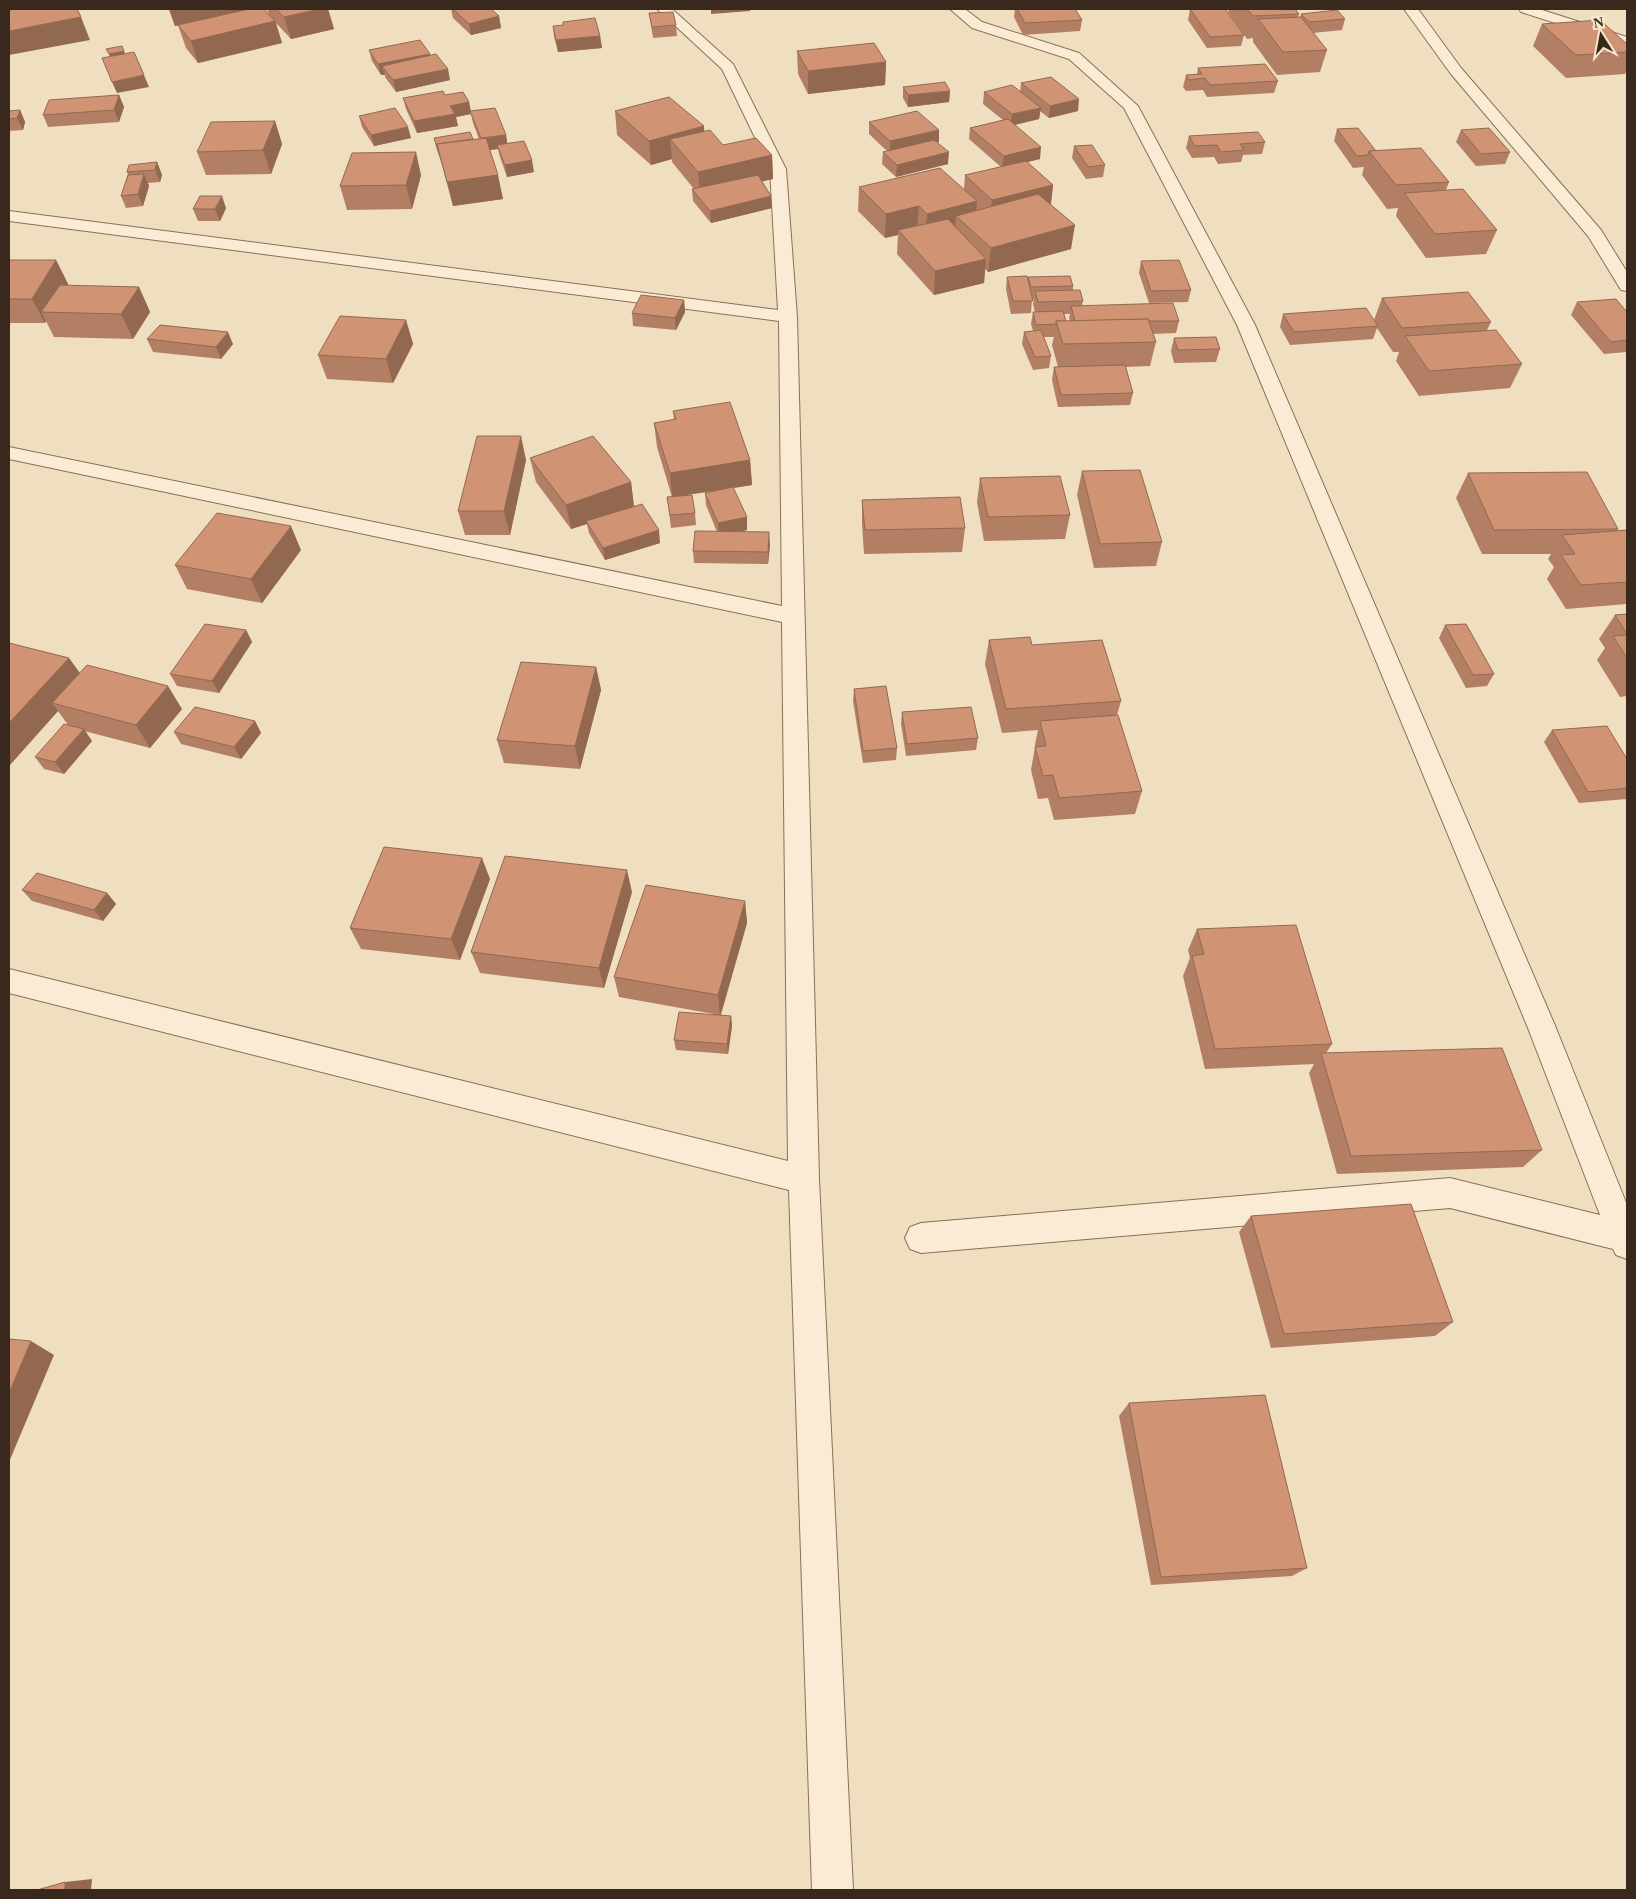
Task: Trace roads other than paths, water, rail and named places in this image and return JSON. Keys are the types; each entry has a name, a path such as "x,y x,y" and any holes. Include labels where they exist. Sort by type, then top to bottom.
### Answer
{"street":[{"path":"664,9 728,67 778,168 788,317 804,1179 832,1890"},
{"path":"957,9 977,25 1074,56 1130,106 1246,325 1542,1028 1626,1240"},
{"path":"1411,9 1456,71 1595,234 1627,286"},
{"path":"1526,9 1627,42"},
{"path":"9,216 788,317"},
{"path":"9,453 793,616"},
{"path":"9,981 804,1179"},
{"path":"921,1238 1450,1193 1626,1240"}]}
